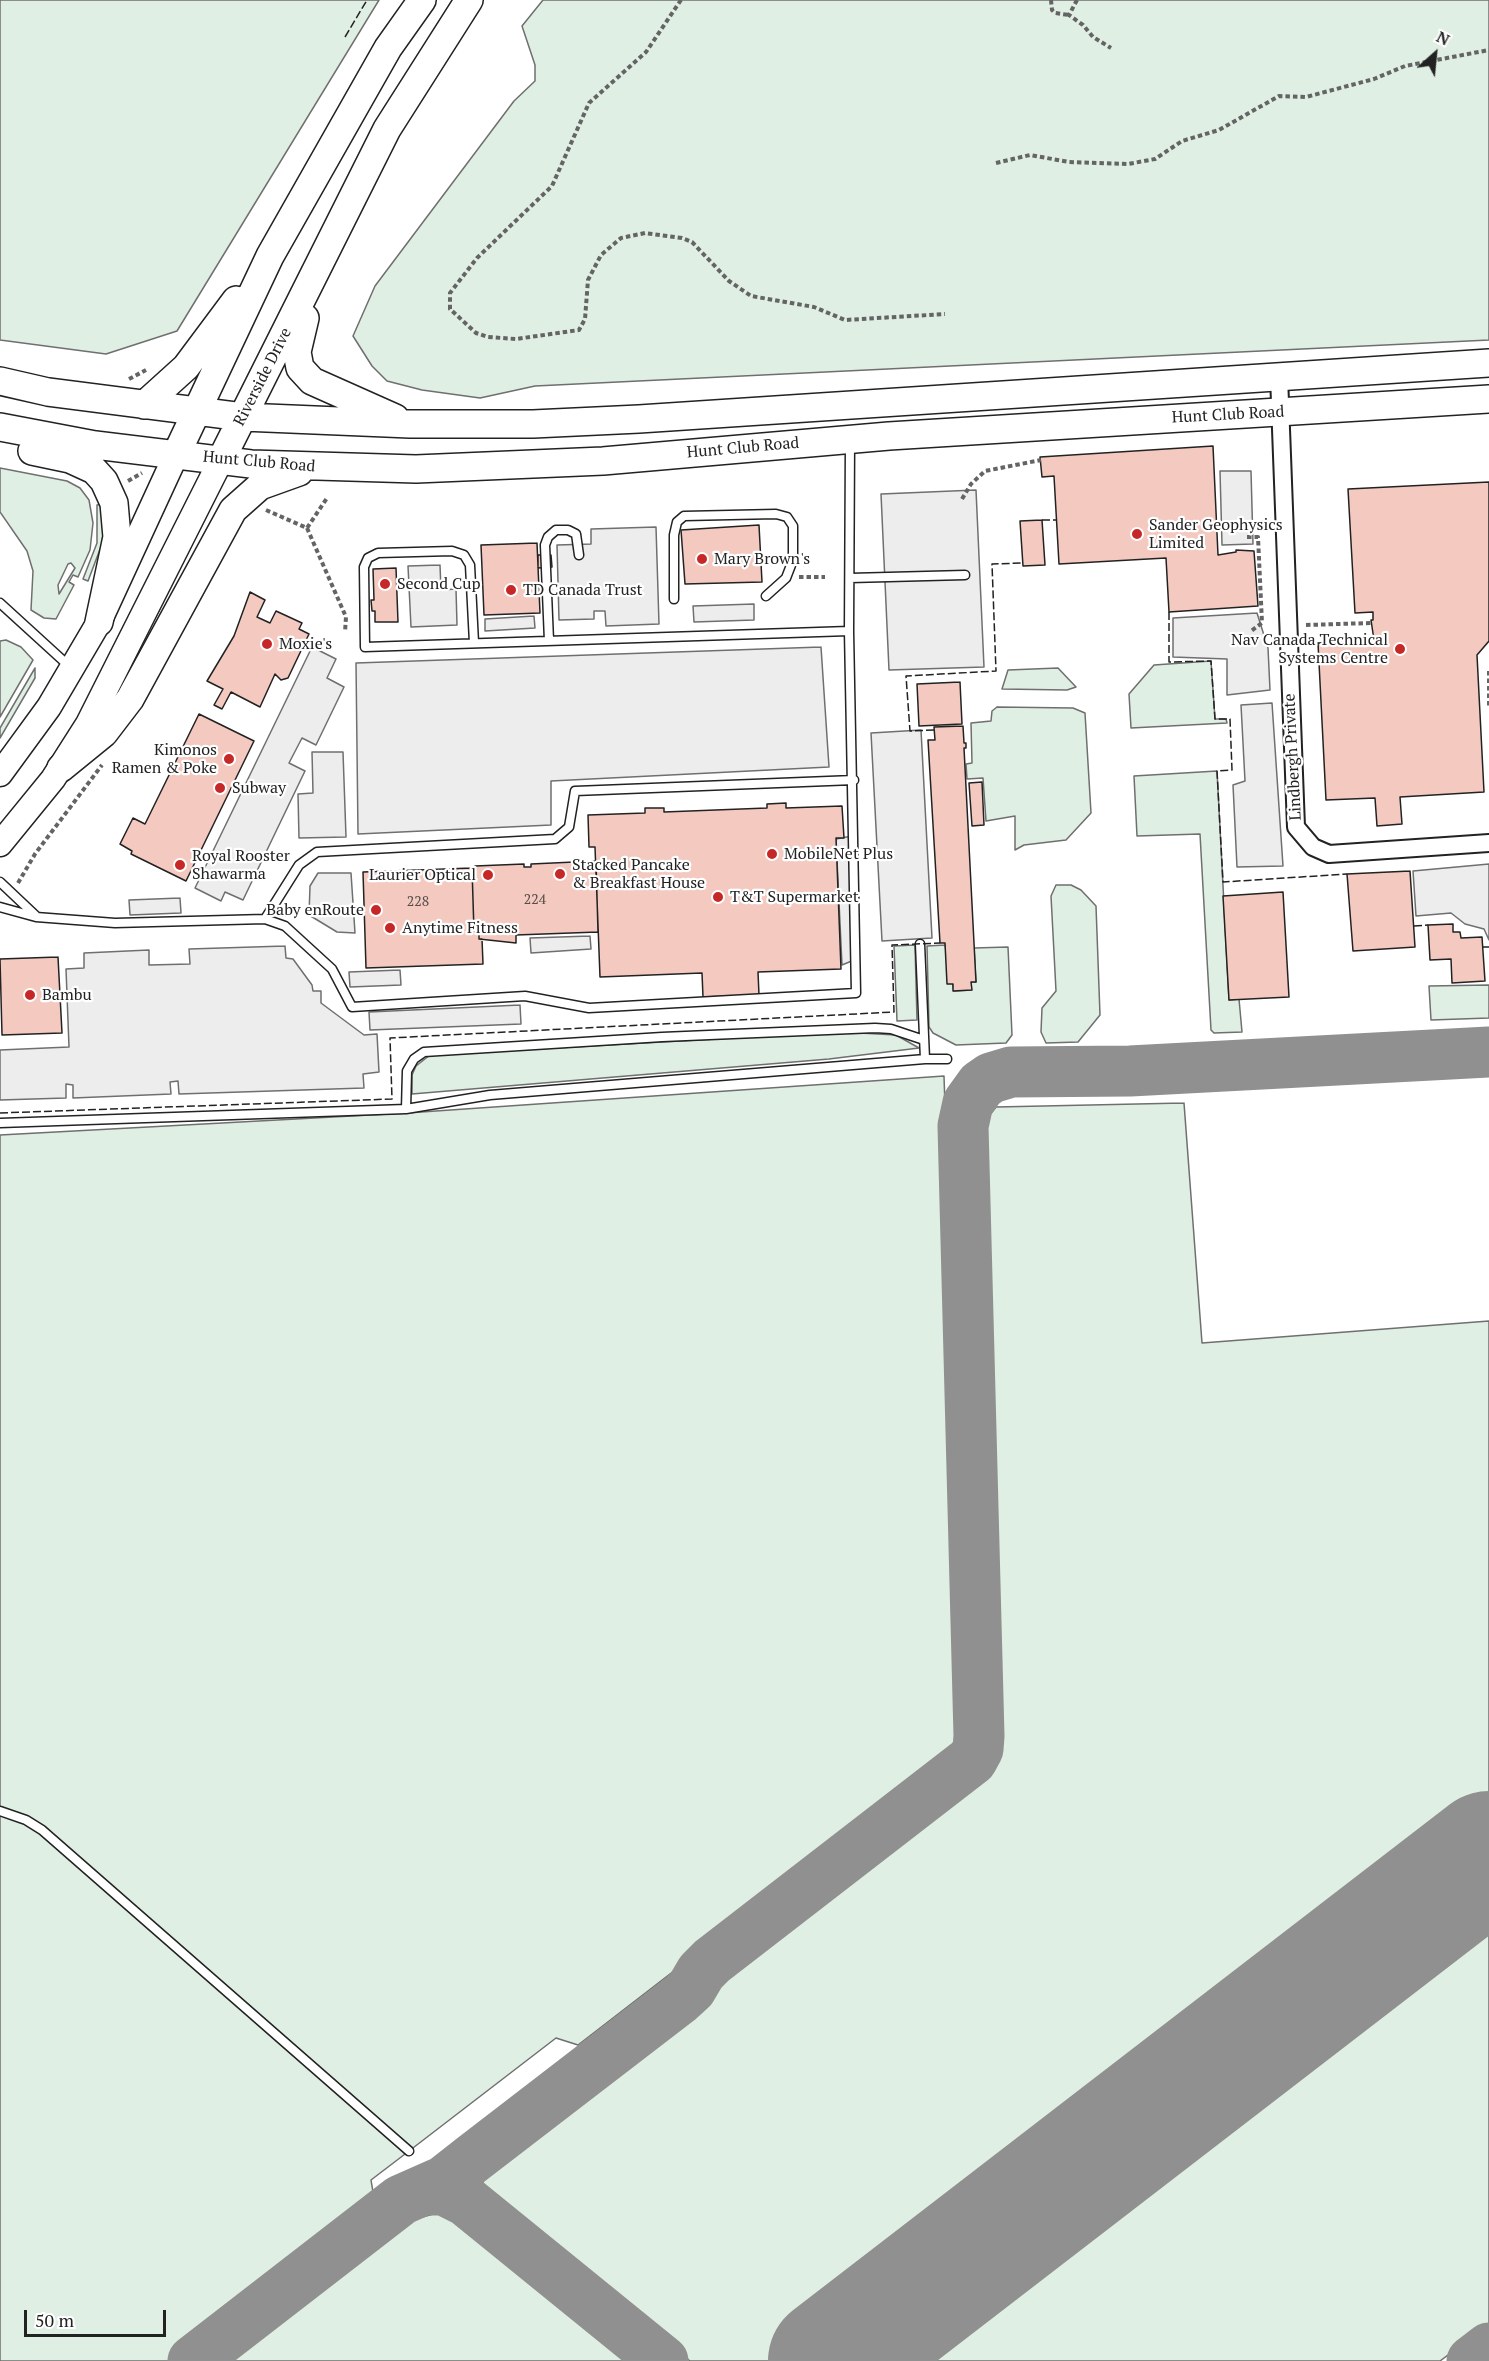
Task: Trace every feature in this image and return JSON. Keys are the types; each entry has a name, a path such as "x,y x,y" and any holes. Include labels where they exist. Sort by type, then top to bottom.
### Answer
{"main road":[{"path":"0,774 24,743 99,622 270,256 388,48 422,0"},
{"name":"Riverside Drive","path":"0,844 61,768 106,690 323,261 387,129 469,0"},
{"path":"144,405 186,367 270,256"},
{"path":"323,261 302,325 297,352 300,368 312,381 410,424"},
{"path":"0,381 48,392 243,417 410,424 533,424 1489,363"},
{"name":"Hunt Club Road","path":"0,427 96,445 221,460 315,467 416,469 592,461 850,439 1489,399"},
{"path":"846,405 850,439"},
{"path":"0,439 26,450 85,465 94,470 104,481 114,503 117,537 99,622"},
{"path":"61,768 104,733 130,699 233,510 260,486 315,467"}],"street":[{"name":"Lindbergh Private","path":"1279,376 1293,807 1296,827 1313,847 1329,854 1489,843"}],"lane":[{"path":"0,907 36,917 115,923 265,919 285,926 332,969 352,1007 525,996 589,1008 856,993 854,780 849,631 850,439"},
{"path":"674,599 674,535 677,522 684,516 776,514 787,517 793,526 793,560 786,578 766,596"},
{"path":"549,641 545,545 548,537 556,530 567,530 576,534 579,555"},
{"path":"474,643 470,565 464,555 452,551 378,553 368,558 364,567 365,647 849,631"},
{"path":"850,578 965,575"},
{"path":"0,603 72,668"},
{"path":"265,919 299,865 317,852 555,839 569,827 575,791 854,780"},
{"path":"0,882 36,917"},
{"path":"920,944 925,1059"},
{"path":"406,1108 407,1071 414,1059 424,1052 662,1037 875,1028 891,1029 924,1040"},
{"path":"0,1122 406,1108 490,1095 946,1059"},
{"path":"0,1811 18,1816 42,1830 409,2151"}],"path":[{"path":"681,0 646,52 589,103 552,186 477,258 450,293 450,309 476,333 488,338 516,339 579,330 585,319 588,280 601,255 621,238 645,233 682,238 692,242 707,255 729,281 751,296 814,308 845,320 945,314"},
{"path":"1051,0 1052,10 1055,13 1069,15 1111,48"},
{"path":"1069,15 1077,0"},
{"path":"996,163 1030,155 1058,158 1069,162 1128,164 1155,159 1182,141 1219,130 1279,96 1306,97 1374,79 1405,66 1489,50"},
{"path":"119,380 134,377 151,368"},
{"path":"962,499 971,484 986,471 1041,460"},
{"path":"126,482 143,473"},
{"path":"307,528 327,498"},
{"path":"265,509 307,528 346,617 345,632"},
{"path":"1247,537 1258,537 1262,623 1251,631"},
{"path":"786,578 825,577"},
{"path":"1287,626 1371,623"},
{"path":"1489,671 1489,706"}],"green space":[{"path":"0,0 379,0 177,331 106,354 0,340"},
{"path":"543,0 1489,0 1489,340 535,386 480,398 422,390 387,381 372,366 353,336 375,286 514,101 535,81 535,65 522,26"},
{"path":"0,468 67,481 80,488 89,500 93,523 90,550 78,577 73,575 69,582 74,585 56,619 44,618 31,610 33,571 27,551 0,512","holes":["71,563 75,568 59,594 58,585 68,564"]},
{"path":"101,504 104,524 102,544 88,581 83,579 97,543 97,505"},
{"path":"6,640 21,647 33,660 0,717 0,641"},
{"path":"1211,661 1215,719 1226,719 1227,723 1131,728 1129,694 1154,665"},
{"path":"35,668 35,678 0,738 0,728"},
{"path":"1058,668 1076,687 1067,690 1002,689 1008,670"},
{"path":"997,707 1073,708 1085,713 1091,813 1066,840 1024,845 1015,850 1015,816 986,821 983,778 967,779 966,764 972,763 971,723 991,721 992,711"},
{"path":"1217,771 1229,1000 1239,999 1242,1032 1214,1033 1211,1030 1200,834 1137,836 1134,776"},
{"path":"1056,885 1071,885 1081,890 1096,906 1100,1015 1078,1042 1046,1043 1041,1032 1042,1008 1056,991 1051,896"},
{"path":"915,945 917,1020 897,1021 894,946"},
{"path":"945,945 954,991 971,990 971,982 976,982 974,948 1008,947 1012,1035 1006,1043 956,1045 933,1033 929,1027 927,946"},
{"path":"1489,985 1489,1018 1431,1020 1429,986"},
{"path":"841,1032 896,1035 919,1048 829,1059 412,1094 412,1075 416,1066 430,1055"},
{"path":"944,1076 965,1718 960,1740 951,1757 578,2045 556,2038 371,2180 375,2204 168,2361 0,2361 0,1135 407,1113"},
{"path":"1184,1103 1202,1343 1489,1321 1489,1811 770,2361 690,2361 483,2193 483,2169 716,1989 716,1978 994,1764 978,1130 996,1107"},
{"path":"1489,1898 1489,2324 1440,2361 891,2361"},
{"path":"448,2210 638,2361 218,2361 374,2240 404,2222"}],"shaded area":[{"path":"1220,471 1251,471 1253,544 1222,545"},
{"path":"976,490 984,667 889,670 881,494"},
{"path":"656,527 659,624 606,626 605,611 594,611 594,619 559,620 557,545 591,544 591,529"},
{"path":"440,565 441,590 456,589 457,625 411,627 408,566"},
{"path":"754,604 754,620 694,622 693,606"},
{"path":"1257,613 1268,648 1270,690 1227,695 1227,659 1173,657 1173,618"},
{"path":"534,616 535,628 485,631 485,619"},
{"path":"312,647 336,659 327,678 344,687 316,745 302,738 289,763 305,771 243,900 225,892 221,901 195,888"},
{"path":"821,647 829,767 551,781 551,825 358,834 356,663"},
{"path":"1272,703 1283,866 1237,867 1233,785 1245,781 1241,705"},
{"path":"921,730 932,938 882,941 871,733"},
{"path":"312,752 343,752 346,837 299,838 298,794 313,793"},
{"path":"852,836 854,960 842,965 836,839"},
{"path":"1489,864 1489,940 1484,929 1465,924 1451,913 1416,916 1413,871"},
{"path":"318,873 351,873 355,933 337,932 309,915 310,886"},
{"path":"180,898 181,913 130,915 129,900"},
{"path":"590,936 591,949 531,953 530,938"},
{"path":"285,946 286,958 293,959 312,985 313,991 321,991 321,1003 364,1035 377,1034 379,1072 363,1074 364,1088 179,1094 178,1081 170,1082 171,1094 73,1098 73,1085 66,1084 66,1098 0,1100 0,1050 69,1047 66,969 84,968 84,953 149,950 149,965 190,964 189,949"},
{"path":"400,970 401,985 350,987 349,972"},
{"path":"520,1005 521,1024 370,1030 369,1012"}],"building":[{"name":"Sander Geophysics Limited","path":"1213,446 1218,555 1236,552 1236,550 1254,551 1258,606 1169,612 1166,558 1059,564 1054,476 1042,477 1040,457"},
{"name":"Nav Canada Technical Systems Centre","path":"1489,482 1489,641 1477,655 1484,792 1400,797 1402,824 1377,826 1375,798 1326,800 1318,643 1374,640 1371,620 1373,620 1373,612 1355,613 1348,489"},
{"path":"1042,520 1045,565 1023,566 1020,521"},
{"path":"759,525 762,582 685,584 681,530"},
{"name":"TD Canada Trust","path":"537,543 540,613 484,615 481,545"},
{"path":"538,555 551,555 552,567 538,568"},
{"name":"Second Cup","path":"396,568 398,622 375,622 375,611 372,611 371,600 374,600 373,569"},
{"name":"Moxie's","path":"250,592 265,600 257,617 270,623 276,611 302,623 299,629 309,634 288,678 281,680 275,674 260,707 231,692 222,709 214,705 223,689 207,681 234,636"},
{"path":"960,682 962,724 919,726 917,684"},
{"path":"199,714 254,741 186,881 131,854 132,851 120,844 133,818 145,824"},
{"path":"963,726 964,743 966,743 966,748 964,748 976,982 971,982 972,990 953,991 953,984 947,984 945,943 940,943 928,740 935,740 934,727"},
{"path":"982,782 984,825 972,826 969,783"},
{"name":"T&T Supermarket","path":"786,803 786,808 842,806 844,838 836,838 841,969 758,972 759,995 703,997 702,973 600,977 595,847 589,847 588,815 645,813 645,808 664,808 664,812 767,808 767,804"},
{"path":"596,861 598,932 516,935 516,943 479,939 479,932 474,932 472,868 475,866 524,864 524,867 531,867 531,864"},
{"path":"472,868 474,932 479,932 479,939 482,939 483,964 366,968 363,872"},
{"path":"1410,871 1415,947 1353,951 1347,874"},
{"path":"1283,892 1289,997 1229,1000 1223,896"},
{"path":"1453,924 1453,932 1460,932 1461,938 1482,937 1485,981 1452,983 1451,959 1430,960 1428,925"},
{"name":"Bambu","path":"58,957 62,1033 2,1035 0,959"}],"taxiway":[{"path":"193,2361 401,2200 444,2181 680,1999 691,1989 701,1972 712,1961 972,1760 978,1749 979,1736 963,1126 968,1103 981,1085 991,1078 1011,1072 1130,1071 1489,1052"},
{"path":"425,2190 444,2190 466,2201 663,2361"},
{"path":"840,2361 965,2265"},
{"path":"1472,2361 1489,2348"}],"runway":[{"path":"832,2361 1489,1855"}],"fence":[{"path":"345,37 367,0"},
{"path":"1042,520 1057,520"},
{"path":"934,730 910,731 906,676 996,671 992,564 1023,563"},
{"path":"1169,612 1169,662 1211,661 1215,719 1230,719 1232,770 1217,771 1223,882 1347,874"},
{"path":"1414,926 1428,925"},
{"path":"0,1113 392,1099 390,1038 894,1012 892,945 940,943"},
{"path":"1483,947 1489,947"}],"place":[{"name":"Sander Geophysics Limited","path":"1137,534"},
{"name":"Mary Brown's","path":"702,559"},
{"name":"Second Cup","path":"385,584"},
{"name":"TD Canada Trust","path":"511,590"},
{"name":"Moxie's","path":"267,644"},
{"name":"Nav Canada Technical Systems Centre","path":"1400,649"},
{"name":"Kimonos Ramen & Poke","path":"229,759"},
{"name":"Subway","path":"220,788"},
{"name":"MobileNet Plus","path":"772,854"},
{"name":"Royal Rooster Shawarma","path":"180,865"},
{"name":"Stacked Pancake & Breakfast House","path":"560,874"},
{"name":"Laurier Optical","path":"488,875"},
{"name":"T&T Supermarket","path":"718,897"},
{"name":"Baby enRoute","path":"376,910"},
{"name":"Anytime Fitness","path":"390,928"},
{"name":"Bambu","path":"30,995"}]}
